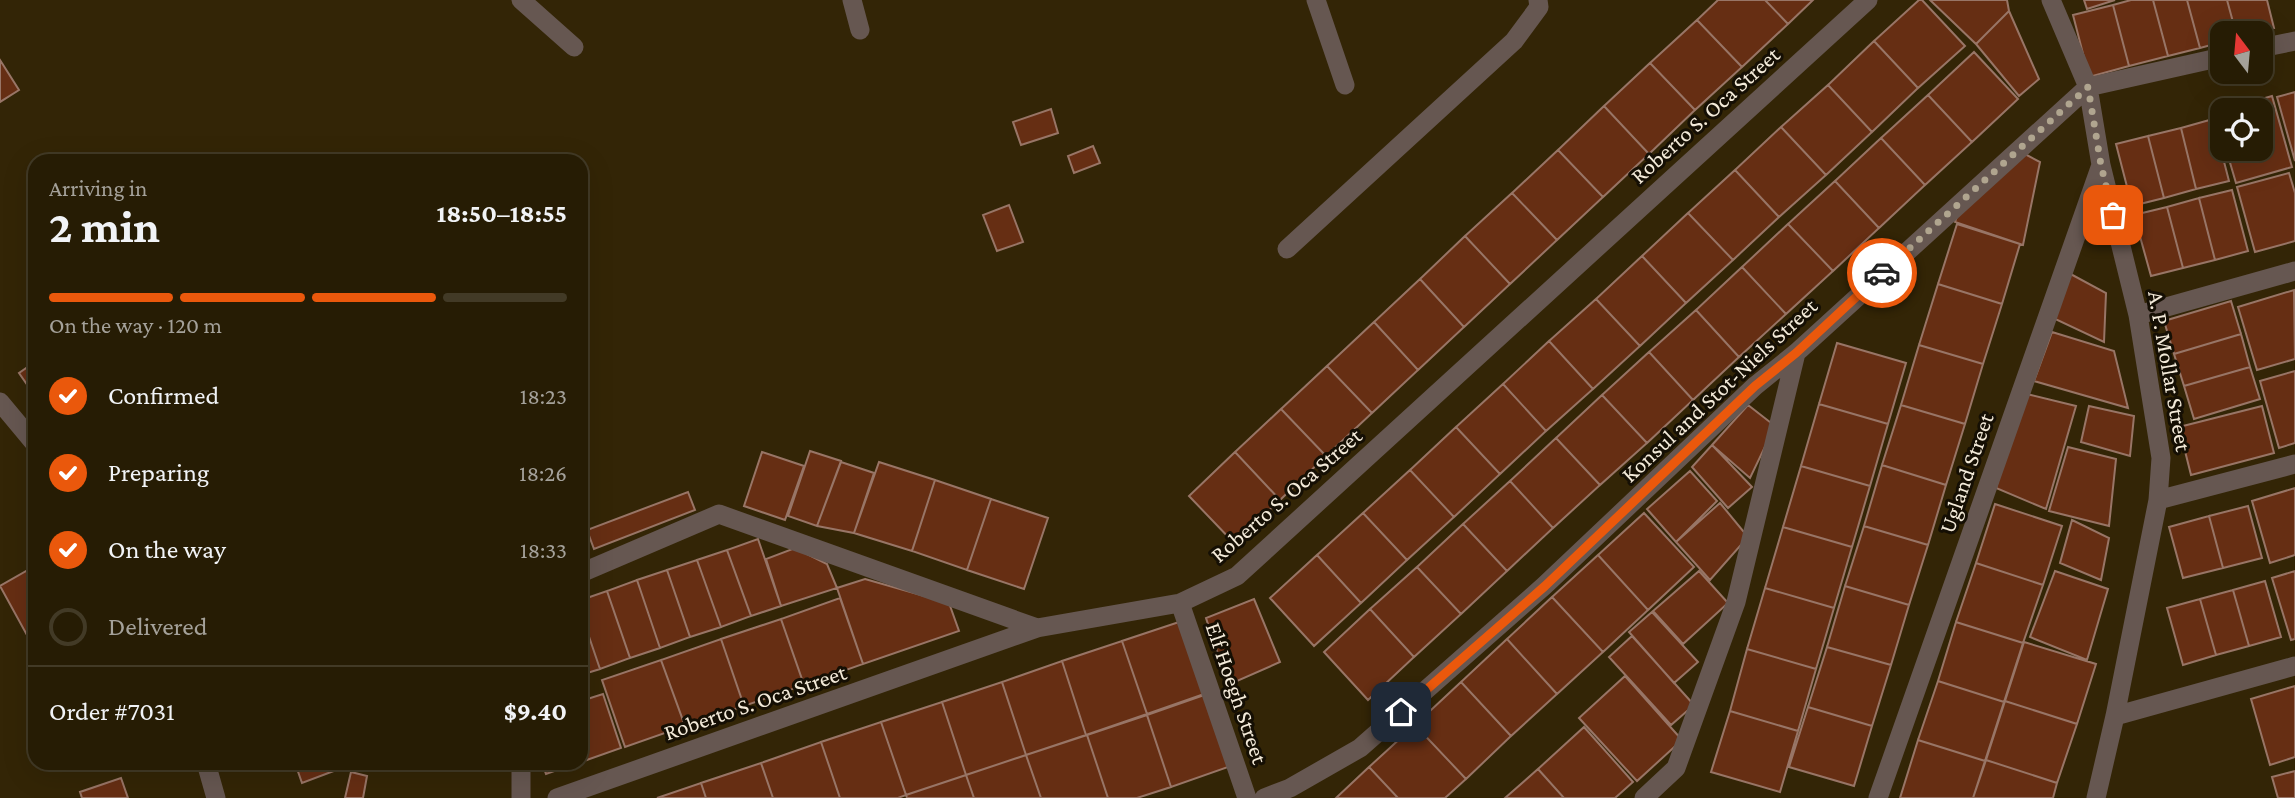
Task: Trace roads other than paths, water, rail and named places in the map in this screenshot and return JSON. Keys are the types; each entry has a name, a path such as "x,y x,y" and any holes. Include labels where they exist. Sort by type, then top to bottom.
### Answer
{"street":[{"path":"521,0 575,47"},
{"path":"852,0 860,30"},
{"path":"1316,0 1345,85"},
{"path":"1287,249 1514,41 1539,7 1538,0"},
{"name":"Roberto S. Oca Street","path":"557,798 1037,628 1180,603 1237,576 1868,0"},
{"name":"A. P. Mollar Street","path":"2052,0 2088,87 2101,165 2138,315 2161,458 2158,500 2096,798"},
{"path":"2273,46 2295,41"},
{"name":"Konsul and Stot-Niels Street","path":"1264,798 1290,788 1360,748 1545,586 1755,386 1796,353 2088,87 2210,60"},
{"name":"Ugland Street","path":"1878,798 2101,165"},
{"path":"2138,315 2295,271"},
{"path":"1644,798 1676,768 1736,602 1796,353"},
{"path":"0,402 28,436"},
{"path":"2158,500 2295,464"},
{"path":"588,570 719,514 1037,628"},
{"name":"Elf Hoegh Street","path":"1180,603 1247,798"},
{"path":"2115,716 2295,666"},
{"path":"208,770 216,798"},
{"path":"520,770 521,798"}]}
